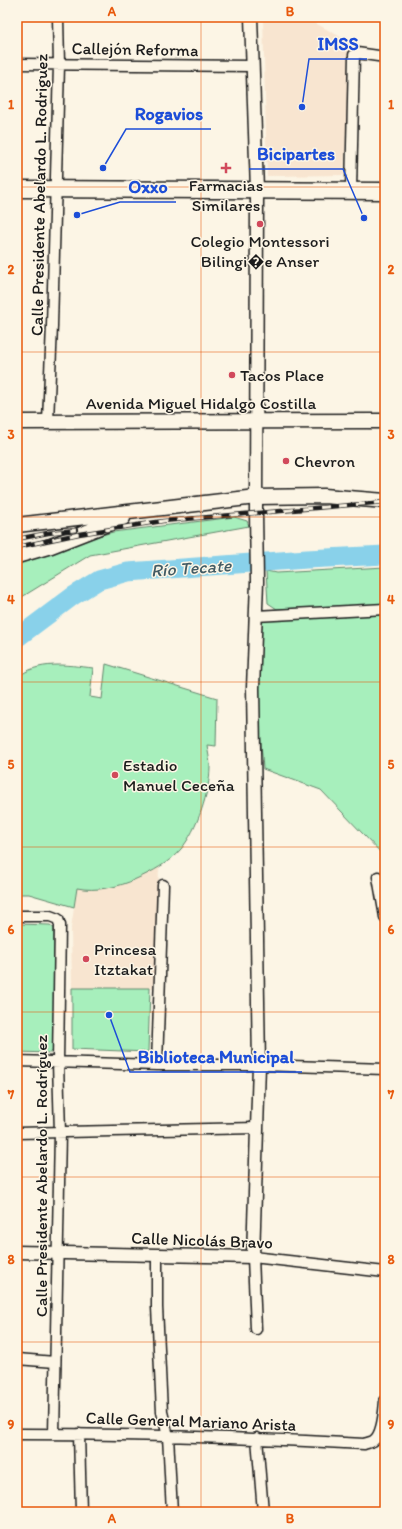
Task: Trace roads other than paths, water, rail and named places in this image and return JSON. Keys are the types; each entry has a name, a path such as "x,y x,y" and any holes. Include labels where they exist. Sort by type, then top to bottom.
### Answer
{"highway":[{"path":"17,189 385,191"}],"main road":[{"name":"Avenida Miguel Hidalgo Costilla","path":"17,422 256,420 385,421"},
{"path":"17,525 256,497 324,496 385,501"},
{"path":"17,556 51,546 142,510"}],"street":[{"name":"Calle Presidente Abelardo L. Rodriguez","path":"48,421 59,65 58,17"},
{"path":"251,17 257,190 257,582 253,688 259,1065 253,1257 256,1329"},
{"path":"351,190 354,55 385,57"},
{"name":"Callejón Reforma","path":"17,64 253,66"},
{"path":"256,616 385,609"},
{"path":"378,877 385,917"},
{"path":"156,1065 163,885"},
{"name":"Calle Presidente Abelardo L. Rodríguez","path":"17,916 50,916 58,919 60,925 58,1062 60,1133 54,1434"},
{"path":"17,1061 156,1065 259,1065 385,1069"},
{"path":"17,1133 257,1128"},
{"name":"Calle Nicolás Bravo","path":"17,1252 253,1257 385,1272"},
{"path":"157,1256 157,1307 162,1412 168,1436 172,1512"},
{"path":"17,1359 55,1362"},
{"name":"Calle General Mariano Arista","path":"17,1434 257,1438 364,1444 374,1440 378,1436 382,1427 385,1401"},
{"path":"79,1434 81,1512"},
{"path":"257,1438 263,1512"}],"waterway":[{"name":"Río Tecate","path":"17,638 73,596 99,580 128,572 385,555"}],"railway":[{"path":"17,547 79,534 163,521 385,502"},
{"path":"17,539 48,533 76,530"}],"place":[{"name":"IMSS","path":"302,107"},
{"name":"Rogavios","path":"103,168"},
{"name":"Farmacias Similares","path":"226,168"},
{"name":"Oxxo","path":"77,215"},
{"name":"Bicipartes","path":"364,218"},
{"name":"Colegio Montessori Bilingi�e Anser","path":"260,224"},
{"name":"Tacos Place","path":"232,375"},
{"name":"Chevron","path":"286,461"},
{"name":"Estadio Manuel Ceceña","path":"115,775"},
{"name":"Princesa Itztakat","path":"86,959"},
{"name":"Biblioteca Municipal","path":"109,1015"}]}
